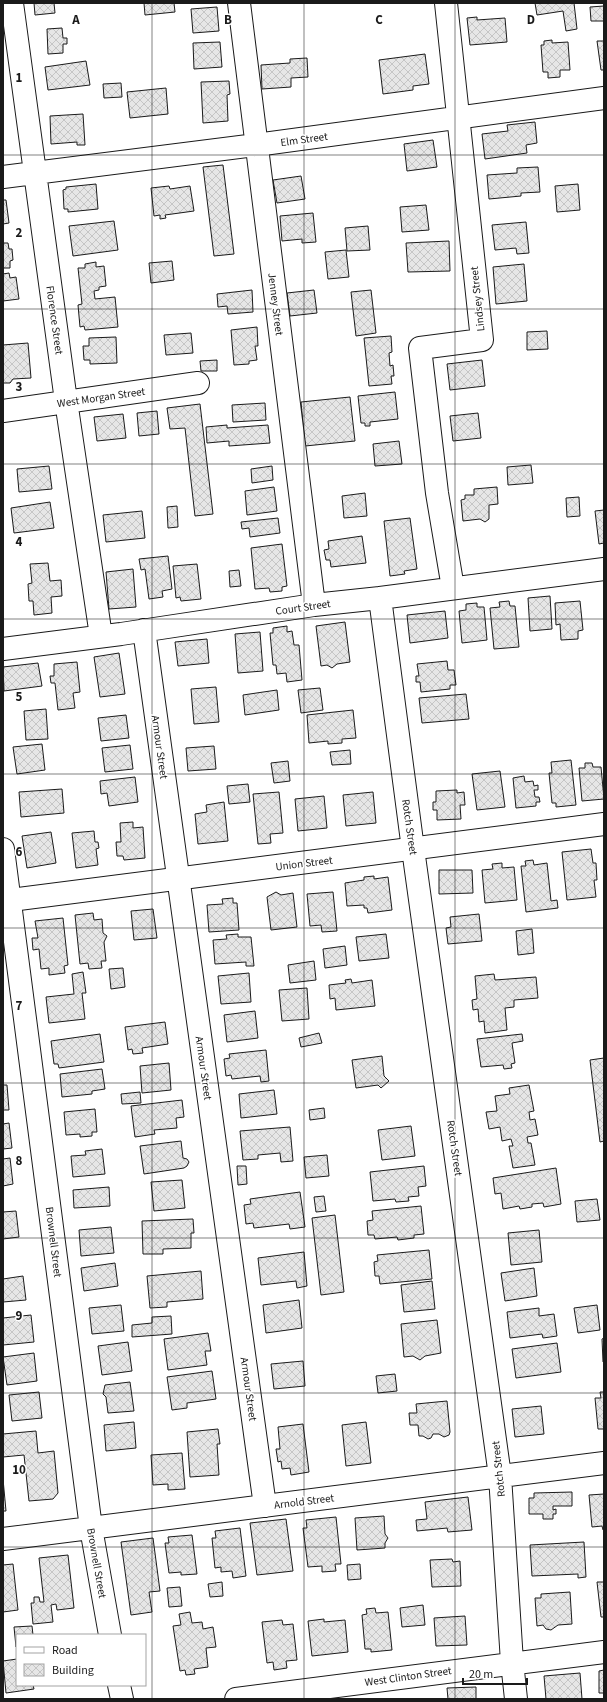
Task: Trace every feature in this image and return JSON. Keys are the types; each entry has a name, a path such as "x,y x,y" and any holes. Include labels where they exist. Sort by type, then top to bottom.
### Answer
{"street":[{"name":"Florence Street","path":"12,3 66,401 101,636"},
{"name":"Jenney Street","path":"239,3 314,605"},
{"name":"Lindsey Street","path":"446,3 457,118 482,340 420,348 437,493 454,588"},
{"name":"Elm Street","path":"3,177 256,145 604,98"},
{"name":"West Morgan Street","path":"3,411 198,383"},
{"name":"Court Street","path":"3,649 314,605 604,569"},
{"name":"Rotch Street","path":"380,598 413,849 500,1476 512,1662 516,1699"},
{"name":"Armour Street","path":"144,630 265,1506"},
{"name":"Union Street","path":"6,900 604,824"},
{"name":"Brownell Street","path":"3,849 6,900 91,1528 110,1634"},
{"name":"Arnold Street","path":"3,1539 604,1463"},
{"name":"West Clinton Street","path":"236,1699 512,1662 604,1652"},
{"path":"119,1686 122,1699"}],"building":[{"path":"34,3 54,3 55,13 35,15"},
{"path":"144,3 174,3 175,12 145,15"},
{"path":"535,3 574,3 577,29 566,31 563,11 537,15"},
{"path":"604,6 604,21 591,21 590,7"},
{"path":"217,7 219,31 193,33 191,9"},
{"path":"477,17 477,20 505,18 507,42 470,45 467,18"},
{"path":"62,28 63,38 67,38 67,44 63,44 63,53 48,54 47,29"},
{"path":"552,40 552,43 568,42 570,70 560,70 560,77 548,78 548,72 543,72 541,45 544,45 544,41"},
{"path":"597,41 604,41 604,70 601,70"},
{"path":"220,42 222,67 194,69 193,43"},
{"path":"425,54 429,84 413,86 413,90 383,94 379,60"},
{"path":"307,58 308,77 291,78 291,87 262,89 261,65 290,63 290,59"},
{"path":"86,61 90,85 48,90 45,67"},
{"path":"229,81 230,94 227,95 228,121 203,123 201,82"},
{"path":"121,83 122,97 104,98 103,84"},
{"path":"166,88 168,114 130,118 127,92"},
{"path":"83,114 85,145 77,145 77,142 51,144 50,116"},
{"path":"535,122 537,143 526,145 527,153 485,159 482,134 508,131 507,125"},
{"path":"433,140 437,167 407,171 404,144"},
{"path":"223,165 234,254 214,256 203,167"},
{"path":"538,167 540,192 521,193 521,196 489,199 487,175 517,173 517,168"},
{"path":"301,176 305,199 277,203 273,180"},
{"path":"96,184 98,209 68,212 68,209 64,209 63,190 66,189 66,187"},
{"path":"578,184 580,210 557,212 555,186"},
{"path":"169,186 170,189 190,186 194,211 165,215 166,218 160,219 160,215 154,216 151,188"},
{"path":"3,200 6,200 9,223 3,224"},
{"path":"426,205 429,230 402,232 400,207"},
{"path":"313,213 316,242 302,243 302,239 282,241 280,216"},
{"path":"114,221 118,250 73,256 69,226"},
{"path":"526,222 529,253 517,254 516,248 495,250 492,225"},
{"path":"368,226 370,250 347,251 345,228"},
{"path":"449,241 450,271 408,272 406,243"},
{"path":"3,243 8,243 9,249 12,249 13,260 10,261 10,268 3,268"},
{"path":"346,250 349,277 328,279 325,252"},
{"path":"172,261 174,280 151,283 149,263"},
{"path":"96,262 96,267 104,266 106,286 99,287 99,290 94,291 95,299 115,297 118,327 85,330 84,326 80,327 78,305 82,304 78,268 85,268 85,264"},
{"path":"524,264 527,301 496,304 493,267"},
{"path":"9,273 10,278 16,277 19,299 3,301 3,274"},
{"path":"252,290 253,312 228,314 227,306 218,307 217,294"},
{"path":"314,290 317,313 290,316 287,293"},
{"path":"371,290 376,333 356,336 351,292"},
{"path":"257,327 258,346 255,346 257,360 249,361 249,364 234,365 231,330"},
{"path":"547,331 548,349 527,350 527,332"},
{"path":"191,333 193,353 166,355 164,335"},
{"path":"391,336 392,352 389,353 390,366 393,365 394,376 391,376 392,384 369,386 364,338"},
{"path":"116,337 117,363 90,364 90,360 84,360 83,346 89,346 89,338"},
{"path":"28,343 31,378 13,379 10,383 3,383 3,345"},
{"path":"217,360 217,371 201,371 200,361"},
{"path":"482,360 485,386 450,390 447,364"},
{"path":"395,392 398,419 370,422 370,426 365,426 365,423 361,423 358,396"},
{"path":"350,397 355,441 305,446 301,402"},
{"path":"265,403 266,420 233,422 232,405"},
{"path":"200,404 213,514 195,516 185,428 170,429 167,408"},
{"path":"157,411 159,434 139,436 137,413"},
{"path":"478,413 481,438 453,441 450,416"},
{"path":"123,414 126,438 97,441 94,417"},
{"path":"227,425 227,428 268,425 270,443 229,446 229,441 207,443 206,427"},
{"path":"399,441 402,464 375,466 373,444"},
{"path":"531,465 533,483 508,485 507,467"},
{"path":"49,466 52,489 19,492 17,469"},
{"path":"272,466 273,480 252,483 251,469"},
{"path":"274,487 277,511 247,515 245,491"},
{"path":"497,487 498,504 489,505 489,519 485,522 480,519 463,521 461,500 465,499 465,495 474,495 474,489"},
{"path":"365,493 367,516 344,518 342,496"},
{"path":"579,497 580,516 567,517 566,498"},
{"path":"50,502 54,528 14,533 11,508"},
{"path":"177,506 178,527 168,528 167,507"},
{"path":"604,510 604,543 599,544 595,511"},
{"path":"142,511 145,538 106,542 103,515"},
{"path":"278,518 280,533 250,537 249,528 242,529 241,522"},
{"path":"410,518 417,569 404,571 405,574 390,576 384,521"},
{"path":"362,536 366,563 331,567 330,560 326,560 324,550 329,549 328,541"},
{"path":"282,544 287,586 282,587 282,591 270,592 269,588 255,589 251,548"},
{"path":"168,556 172,589 162,591 163,597 149,599 145,569 141,570 139,559"},
{"path":"48,563 50,581 61,580 62,596 51,597 52,613 34,615 33,601 29,601 28,584 32,583 30,564"},
{"path":"197,564 201,599 181,601 180,597 176,598 173,566"},
{"path":"133,569 136,607 109,609 106,572"},
{"path":"239,570 241,586 230,587 229,571"},
{"path":"550,596 552,629 530,631 528,598"},
{"path":"509,601 510,606 515,606 519,647 494,649 490,608 500,607 499,602"},
{"path":"580,601 583,630 578,631 578,639 561,640 560,624 556,625 555,603"},
{"path":"477,603 477,607 484,607 487,640 462,643 459,611 466,610 466,604"},
{"path":"445,611 448,638 410,643 407,615"},
{"path":"345,622 350,662 337,664 332,668 327,665 321,666 316,626"},
{"path":"287,626 287,632 292,631 294,645 299,645 302,680 287,682 286,673 277,674 276,665 273,665 270,633 273,633 273,628"},
{"path":"260,632 263,671 238,673 235,634"},
{"path":"207,639 209,663 178,666 175,642"},
{"path":"119,653 125,694 100,697 94,657"},
{"path":"447,661 448,670 454,670 456,685 450,685 450,689 421,692 420,682 416,682 416,676 419,676 417,664"},
{"path":"77,662 80,692 73,693 75,708 58,710 55,683 51,683 50,676 54,676 54,664"},
{"path":"38,663 42,686 4,691 3,667"},
{"path":"216,687 219,722 194,724 191,689"},
{"path":"320,688 323,710 301,713 298,690"},
{"path":"277,690 279,710 245,715 243,695"},
{"path":"466,694 469,719 422,723 419,698"},
{"path":"46,709 48,739 26,740 24,711"},
{"path":"353,710 356,738 342,739 342,743 328,744 328,741 309,743 307,715"},
{"path":"126,715 129,738 101,741 98,718"},
{"path":"42,744 45,770 17,774 13,747"},
{"path":"130,745 133,769 105,772 102,748"},
{"path":"214,746 216,769 188,771 186,748"},
{"path":"350,750 351,764 332,765 330,752"},
{"path":"571,760 576,805 556,807 556,803 552,803 549,773 552,773 551,762"},
{"path":"288,761 290,781 274,783 271,763"},
{"path":"585,763 592,763 593,767 601,767 604,799 582,801 579,768 585,768"},
{"path":"500,771 505,807 477,810 472,774"},
{"path":"524,776 525,782 533,781 534,786 538,785 538,790 534,790 535,797 539,797 540,802 536,802 536,806 516,808 513,778"},
{"path":"135,777 138,802 109,806 107,793 101,794 100,781"},
{"path":"248,784 250,802 229,804 227,786"},
{"path":"62,789 64,813 21,817 19,792"},
{"path":"457,790 457,793 464,792 465,805 460,805 461,819 437,820 437,810 433,810 433,802 436,802 436,791"},
{"path":"279,792 283,833 270,834 271,843 258,844 253,794"},
{"path":"373,792 376,823 346,826 343,795"},
{"path":"324,796 327,828 298,831 295,799"},
{"path":"224,802 228,841 198,844 195,814 207,812 206,805"},
{"path":"133,822 133,828 143,827 145,858 124,860 123,856 117,856 116,842 121,842 120,823"},
{"path":"94,831 95,842 98,842 99,848 96,849 98,865 76,868 72,833"},
{"path":"51,832 56,863 27,868 22,836"},
{"path":"591,849 593,863 596,863 597,880 594,880 596,897 567,900 562,852"},
{"path":"533,860 534,865 547,863 551,901 557,900 558,908 526,912 521,866 526,866 525,861"},
{"path":"502,863 502,868 514,867 517,900 485,903 482,870 493,869 492,864"},
{"path":"439,870 472,870 473,893 439,894"},
{"path":"374,876 374,879 388,877 392,910 368,913 367,908 364,908 364,905 347,906 345,883 364,880 364,877"},
{"path":"276,892 281,895 293,893 297,927 271,930 267,897"},
{"path":"333,892 337,931 322,932 321,925 310,926 307,894"},
{"path":"233,898 233,903 237,903 239,930 209,932 207,905 223,904 222,899"},
{"path":"153,909 157,938 134,940 131,911"},
{"path":"93,913 94,920 102,919 103,933 107,936 104,942 106,961 101,961 102,968 89,969 88,963 80,964 75,915"},
{"path":"479,914 482,941 448,944 446,928 451,927 450,917"},
{"path":"63,918 68,965 64,966 65,973 49,975 49,968 41,969 39,949 33,950 32,938 38,938 35,921"},
{"path":"532,929 534,953 518,955 516,931"},
{"path":"238,934 238,937 251,937 254,966 246,966 246,962 215,964 213,940 227,939 226,935"},
{"path":"386,934 389,958 359,961 356,937"},
{"path":"345,946 347,965 325,968 323,949"},
{"path":"314,961 316,980 290,983 288,965"},
{"path":"123,968 125,987 111,989 109,969"},
{"path":"83,972 86,993 82,993 85,1019 49,1023 46,997 74,994 72,974"},
{"path":"249,973 251,1002 221,1004 218,976"},
{"path":"494,974 495,980 536,977 538,998 514,1000 514,1007 505,1008 507,1030 485,1033 484,1021 479,1022 478,1009 473,1010 472,1000 477,999 475,976"},
{"path":"351,979 352,983 372,980 375,1006 336,1010 335,998 330,999 329,985 346,983 345,980"},
{"path":"307,988 309,1019 282,1021 279,990"},
{"path":"255,1011 258,1038 227,1042 224,1015"},
{"path":"165,1022 168,1044 142,1048 143,1053 133,1054 132,1049 128,1050 125,1027"},
{"path":"319,1033 322,1043 301,1047 299,1038"},
{"path":"100,1034 104,1062 59,1068 58,1064 54,1064 51,1041"},
{"path":"522,1034 523,1041 512,1043 515,1063 511,1064 512,1068 504,1069 503,1065 481,1067 477,1039"},
{"path":"266,1050 269,1081 261,1082 260,1076 232,1079 231,1075 226,1076 224,1059 230,1058 229,1054"},
{"path":"382,1056 384,1076 389,1081 381,1088 378,1085 356,1088 352,1060"},
{"path":"604,1058 604,1141 600,1142 590,1060"},
{"path":"169,1063 171,1090 142,1093 140,1066"},
{"path":"102,1069 105,1089 92,1091 92,1094 62,1097 60,1074"},
{"path":"3,1085 7,1085 9,1110 3,1110"},
{"path":"529,1085 534,1111 529,1112 530,1120 535,1119 538,1135 527,1137 528,1143 531,1143 535,1165 513,1168 509,1146 513,1146 511,1139 502,1141 500,1127 489,1129 486,1112 497,1111 495,1096 510,1094 509,1088"},
{"path":"274,1090 277,1114 241,1118 239,1094"},
{"path":"140,1092 141,1103 122,1104 121,1094"},
{"path":"182,1100 184,1117 176,1118 177,1128 154,1130 155,1134 135,1137 131,1106"},
{"path":"324,1108 325,1118 310,1120 309,1110"},
{"path":"95,1109 97,1132 92,1132 92,1136 80,1137 80,1134 66,1135 64,1112"},
{"path":"9,1123 12,1148 3,1149 3,1124"},
{"path":"411,1126 415,1156 382,1160 378,1130"},
{"path":"290,1127 293,1161 281,1162 280,1153 258,1155 258,1159 243,1160 240,1131"},
{"path":"181,1141 183,1158 187,1159 189,1162 187,1166 184,1168 144,1174 140,1146"},
{"path":"102,1149 105,1174 73,1177 71,1156 86,1155 85,1151"},
{"path":"327,1155 329,1176 306,1178 304,1157"},
{"path":"10,1158 13,1184 3,1186 3,1159"},
{"path":"237,1166 246,1166 247,1184 238,1185"},
{"path":"424,1166 426,1186 418,1187 419,1196 408,1197 409,1201 396,1202 395,1199 373,1201 370,1172"},
{"path":"556,1168 561,1204 544,1207 543,1203 532,1204 532,1207 520,1209 519,1206 503,1209 501,1193 495,1194 493,1178"},
{"path":"182,1180 185,1208 154,1211 151,1182"},
{"path":"109,1187 110,1206 74,1208 73,1190"},
{"path":"300,1192 305,1227 290,1229 289,1224 254,1228 253,1223 246,1224 244,1205 251,1204 250,1199"},
{"path":"324,1196 326,1211 316,1212 314,1197"},
{"path":"597,1199 600,1220 577,1222 575,1201"},
{"path":"421,1206 424,1234 414,1235 414,1238 398,1240 397,1237 375,1239 374,1235 368,1235 367,1221 373,1220 372,1211"},
{"path":"16,1211 19,1237 3,1239 3,1212"},
{"path":"335,1215 344,1292 321,1295 312,1218"},
{"path":"193,1219 194,1233 191,1233 191,1248 163,1249 163,1254 143,1254 142,1221"},
{"path":"111,1227 114,1253 81,1256 79,1230"},
{"path":"539,1230 542,1262 511,1265 508,1233"},
{"path":"429,1250 432,1279 380,1284 379,1276 375,1276 374,1262 378,1261 377,1255"},
{"path":"304,1252 307,1286 297,1288 296,1281 261,1285 258,1258"},
{"path":"115,1263 118,1286 84,1291 81,1268"},
{"path":"534,1268 537,1296 505,1301 501,1273"},
{"path":"201,1271 203,1299 167,1302 167,1307 150,1308 147,1276"},
{"path":"23,1276 26,1300 3,1302 3,1279"},
{"path":"432,1281 435,1309 404,1312 401,1285"},
{"path":"299,1300 302,1328 266,1333 263,1305"},
{"path":"121,1305 124,1331 92,1334 89,1308"},
{"path":"597,1305 600,1330 578,1333 574,1308"},
{"path":"539,1308 539,1316 554,1314 557,1336 543,1338 542,1334 510,1338 507,1312"},
{"path":"31,1315 34,1342 3,1345 3,1318"},
{"path":"171,1316 172,1334 132,1337 132,1325 152,1323 152,1317"},
{"path":"437,1320 441,1353 425,1356 420,1360 413,1356 404,1357 401,1324"},
{"path":"208,1333 211,1351 205,1351 207,1365 168,1370 164,1339"},
{"path":"604,1338 604,1362 603,1362 602,1339"},
{"path":"128,1342 132,1371 102,1375 98,1346"},
{"path":"557,1343 561,1372 516,1378 512,1349"},
{"path":"34,1353 37,1381 7,1385 3,1357"},
{"path":"303,1361 305,1386 274,1389 271,1364"},
{"path":"212,1371 216,1399 187,1403 187,1408 172,1410 167,1377"},
{"path":"395,1374 397,1391 378,1393 376,1376"},
{"path":"130,1382 134,1411 108,1413 106,1397 103,1394 105,1385"},
{"path":"39,1392 42,1418 12,1421 9,1395"},
{"path":"600,1392 604,1392 604,1429 598,1429 595,1398 601,1398"},
{"path":"447,1401 449,1435 444,1437 439,1434 433,1434 431,1438 428,1439 423,1436 419,1436 418,1425 410,1425 409,1413 417,1413 416,1404"},
{"path":"541,1406 544,1434 515,1437 512,1409"},
{"path":"134,1422 136,1448 106,1451 104,1425"},
{"path":"366,1422 371,1463 346,1466 342,1425"},
{"path":"303,1424 309,1472 291,1475 290,1468 282,1469 281,1461 278,1462 276,1449 280,1449 278,1427"},
{"path":"218,1429 220,1444 217,1444 219,1475 190,1477 187,1432"},
{"path":"36,1431 38,1453 54,1451 58,1493 53,1499 29,1501 24,1455 3,1457 3,1434"},
{"path":"182,1453 185,1489 168,1490 168,1484 153,1485 151,1455"},
{"path":"3,1479 6,1511 3,1511"},
{"path":"572,1492 572,1506 553,1506 553,1510 556,1509 556,1514 553,1514 553,1519 543,1519 543,1514 529,1514 529,1498 534,1498 534,1493"},
{"path":"604,1494 603,1530 602,1526 592,1527 589,1495"},
{"path":"468,1497 472,1530 448,1532 447,1528 417,1531 416,1520 427,1519 425,1502"},
{"path":"384,1516 385,1534 388,1538 385,1543 385,1548 357,1550 355,1518"},
{"path":"336,1517 341,1564 335,1564 336,1571 322,1572 322,1566 308,1567 303,1528 307,1528 306,1520"},
{"path":"286,1519 293,1571 257,1575 250,1523"},
{"path":"240,1528 246,1576 233,1578 232,1571 221,1572 221,1567 215,1568 212,1538 216,1538 215,1531"},
{"path":"192,1535 197,1574 181,1575 181,1572 169,1573 165,1543 169,1543 168,1537"},
{"path":"153,1538 160,1591 149,1592 152,1612 131,1615 121,1542"},
{"path":"584,1542 586,1577 578,1578 578,1574 532,1576 530,1545"},
{"path":"68,1555 74,1608 57,1610 56,1604 51,1605 53,1622 33,1624 31,1603 34,1603 34,1597 39,1597 40,1602 44,1602 39,1558"},
{"path":"452,1559 453,1562 460,1561 461,1586 432,1587 430,1560"},
{"path":"13,1564 18,1610 3,1612 3,1565"},
{"path":"360,1564 361,1579 348,1580 347,1565"},
{"path":"222,1582 223,1596 210,1597 208,1584"},
{"path":"597,1582 604,1582 604,1617 601,1617"},
{"path":"180,1587 182,1606 169,1607 167,1588"},
{"path":"570,1592 572,1624 558,1625 551,1630 546,1629 543,1625 537,1626 535,1598 541,1598 541,1594"},
{"path":"423,1605 425,1625 402,1627 400,1608"},
{"path":"375,1608 376,1613 388,1612 392,1650 371,1652 371,1649 365,1649 362,1615 367,1614 366,1609"},
{"path":"190,1612 192,1623 202,1622 203,1629 213,1627 216,1647 206,1648 208,1667 194,1669 195,1674 186,1675 185,1670 180,1671 173,1626 181,1625 179,1614"},
{"path":"465,1616 467,1645 436,1646 434,1618"},
{"path":"324,1619 324,1622 345,1620 348,1652 312,1656 308,1621"},
{"path":"282,1620 283,1625 293,1624 297,1660 286,1661 287,1668 274,1670 273,1662 267,1663 262,1622"},
{"path":"32,1626 33,1634 16,1634 16,1647 14,1627"},
{"path":"16,1659 16,1686 33,1686 34,1689 6,1693 3,1661"},
{"path":"604,1670 604,1693 599,1693 599,1671"},
{"path":"580,1673 582,1699 546,1699 544,1676"},
{"path":"476,1687 476,1699 448,1699 447,1688"}]}
